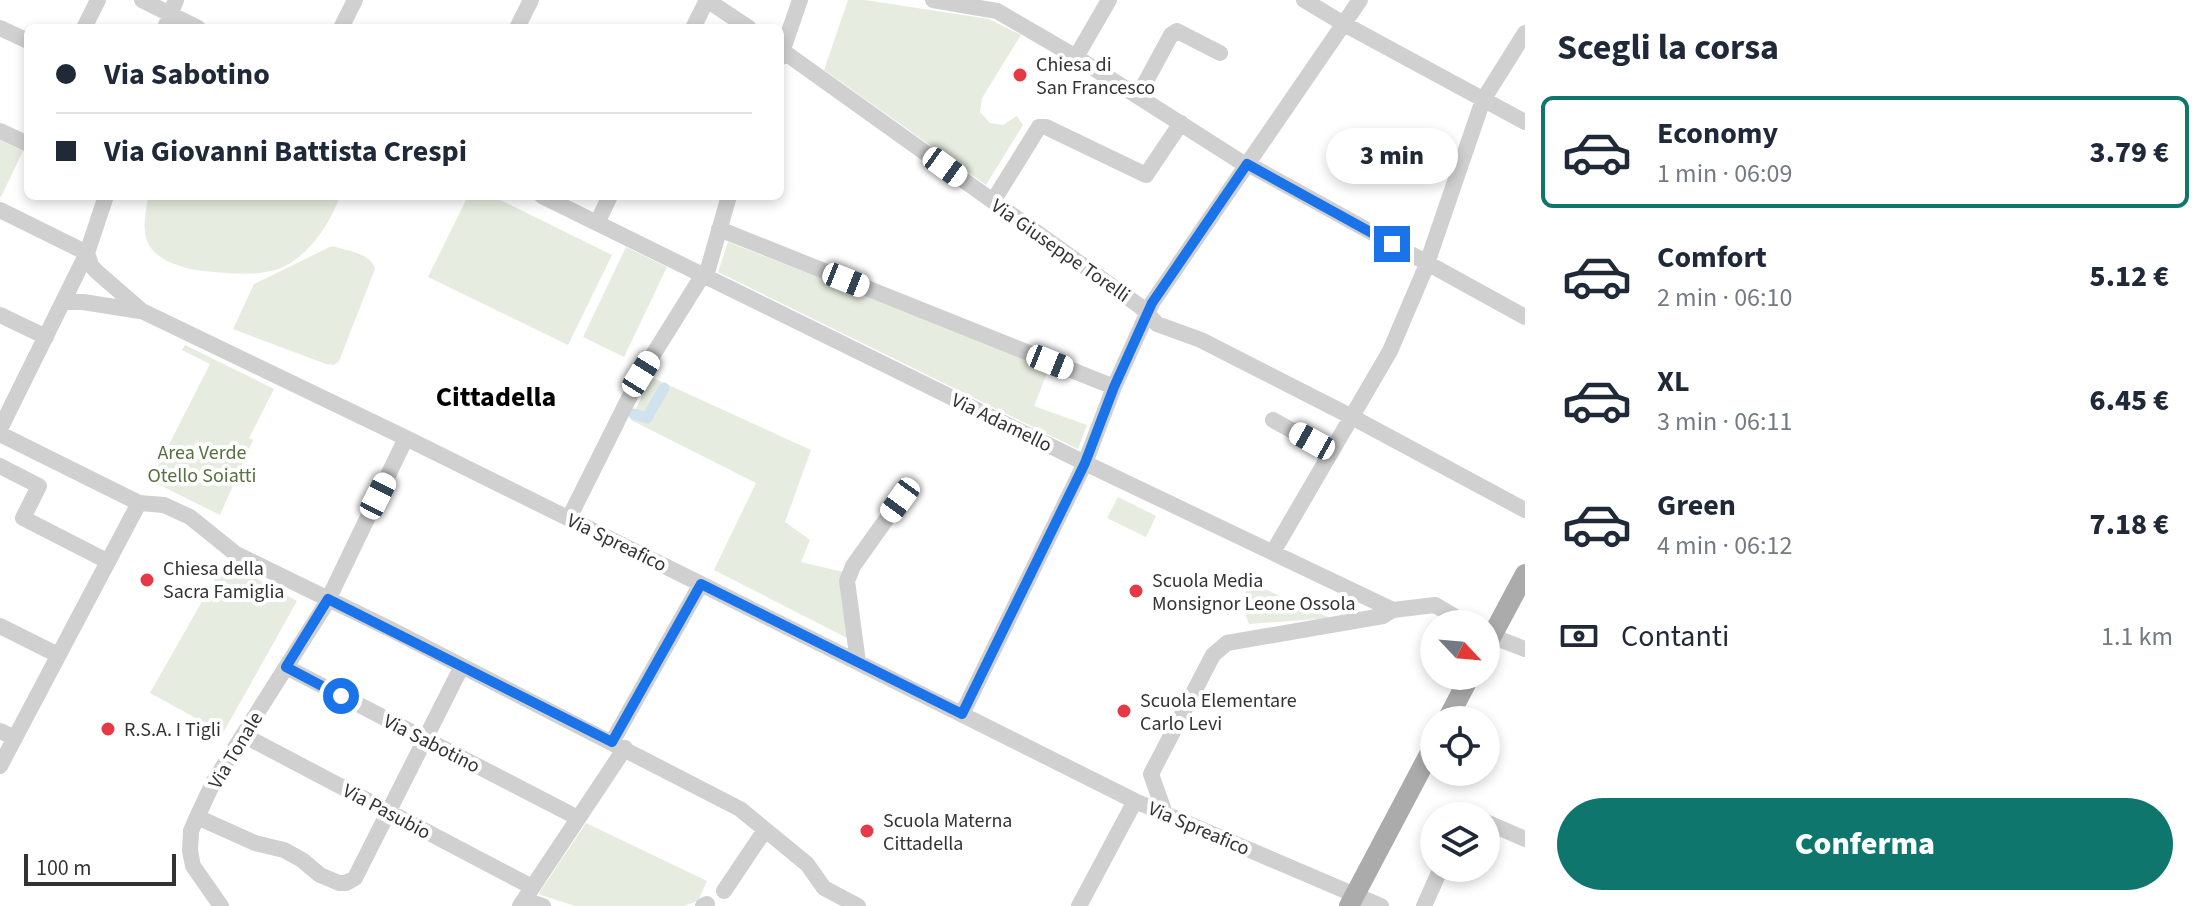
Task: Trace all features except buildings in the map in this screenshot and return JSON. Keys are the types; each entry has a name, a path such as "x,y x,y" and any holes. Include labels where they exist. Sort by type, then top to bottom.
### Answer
{"main road":[{"path":"1500,618 1525,574"},
{"path":"1352,900 1420,771"}],"street":[{"path":"86,24 98,0"},
{"path":"142,0 190,24"},
{"path":"343,24 355,0"},
{"path":"519,24 531,0"},
{"path":"695,24 707,0 743,24"},
{"path":"784,45 800,0"},
{"path":"933,0 997,11 1247,164 1525,317"},
{"path":"1076,57 1109,0"},
{"path":"1304,0 1525,122"},
{"path":"962,714 1085,463 1114,387 1152,303 1360,0"},
{"path":"0,28 24,39"},
{"path":"1138,96 1171,35 1177,31 1220,53"},
{"path":"1273,552 1390,351 1426,263 1483,100 1525,33"},
{"name":"Via Giuseppe Torelli","path":"784,55 1141,307 1157,324 1201,340 1525,510"},
{"path":"993,201 1039,127 1046,127 1146,175 1181,123"},
{"path":"0,131 24,142"},
{"path":"105,200 87,253 0,432 139,503 164,505 190,517 236,554 619,745 740,809 807,864 824,888 858,906"},
{"name":"Via Adamello","path":"550,200 1085,463 1393,610"},
{"path":"597,223 608,200"},
{"path":"569,518 641,374 699,281 706,276 728,200"},
{"path":"0,210 87,253"},
{"path":"719,229 1114,387"},
{"name":"Via Spreafico","path":"87,253 96,271 142,311 569,518 1135,801 1352,900 1381,906"},
{"name":"Via Spreafico","path":"63,302 142,311"},
{"path":"0,315 46,337"},
{"path":"1273,420 1331,452"},
{"name":"Via Tonale","path":"221,906 193,866 191,831 214,781 328,599 406,438"},
{"path":"0,466 39,486 23,518 107,561"},
{"path":"858,662 847,581 853,566 900,500"},
{"path":"0,766 8,734 58,655 139,503"},
{"path":"526,897 578,818 619,745 701,584"},
{"path":"1165,814 1151,774 1213,655 1227,643 1383,616 1393,610 1435,605 1443,610"},
{"path":"0,626 58,655"},
{"path":"1500,642 1525,649"},
{"path":"197,817 255,843 284,850 320,875 339,883 355,878 462,666"},
{"name":"Via Sabotino","path":"286,667 578,818"},
{"name":"Via Pasubio","path":"243,735 388,813 543,906"},
{"path":"1079,906 1135,801"},
{"path":"1500,828 1525,839"},
{"path":"724,891 765,830"},
{"path":"1424,906 1435,882"}],"green space":[{"path":"848,0 989,19 1021,35 982,98 980,112 990,123 1003,125 1017,116 1023,125 986,185 824,70"},
{"path":"0,140 23,151 1,197 0,196"},
{"path":"148,200 338,200 330,219 305,252 283,267 263,273 203,271 173,264 159,256 149,245 145,221"},
{"path":"466,200 500,200 612,255 568,345 428,277"},
{"path":"728,242 1049,368 1034,406 1087,425 1078,449 718,272"},
{"path":"332,246 364,256 375,269 339,361 334,365 326,364 233,329 254,284"},
{"path":"626,247 667,267 624,357 583,337"},
{"name":"Area Verde Otello Soiatti","path":"185,345 274,389 249,438 253,440 220,515 156,483 159,477 154,474 210,364 182,350"},
{"path":"651,377 811,450 785,522 810,540 801,562 843,572 841,597 851,640 714,570 756,483 631,420 632,417 649,421 663,399 656,395 647,414 635,411"},
{"path":"1118,497 1156,516 1146,537 1107,518"},
{"path":"225,561 297,601 223,733 150,693"},
{"path":"1251,583 1330,618 1249,624 1240,601"},
{"path":"586,823 707,881 698,901 683,906 575,906 541,895 539,893"}],"waterway":[{"path":"634,414 647,418 664,388"}],"place":[{"name":"Chiesa di San Francesco","path":"1020,75"},
{"name":"Chiesa della Sacra Famiglia","path":"147,580"},
{"name":"Scuola Media Monsignor Leone Ossola","path":"1136,591"},
{"name":"Scuola Elementare Carlo Levi","path":"1124,711"},
{"name":"R.S.A. I Tigli","path":"108,729"},
{"name":"Scuola Materna Cittadella","path":"867,831"}],"district":[{"name":"Cittadella","path":"496,396"}],"route":[{"path":"341,696 286,667 328,599 612,742 701,584 962,714 1085,463 1114,387 1152,303 1247,164 1392,244"}]}
